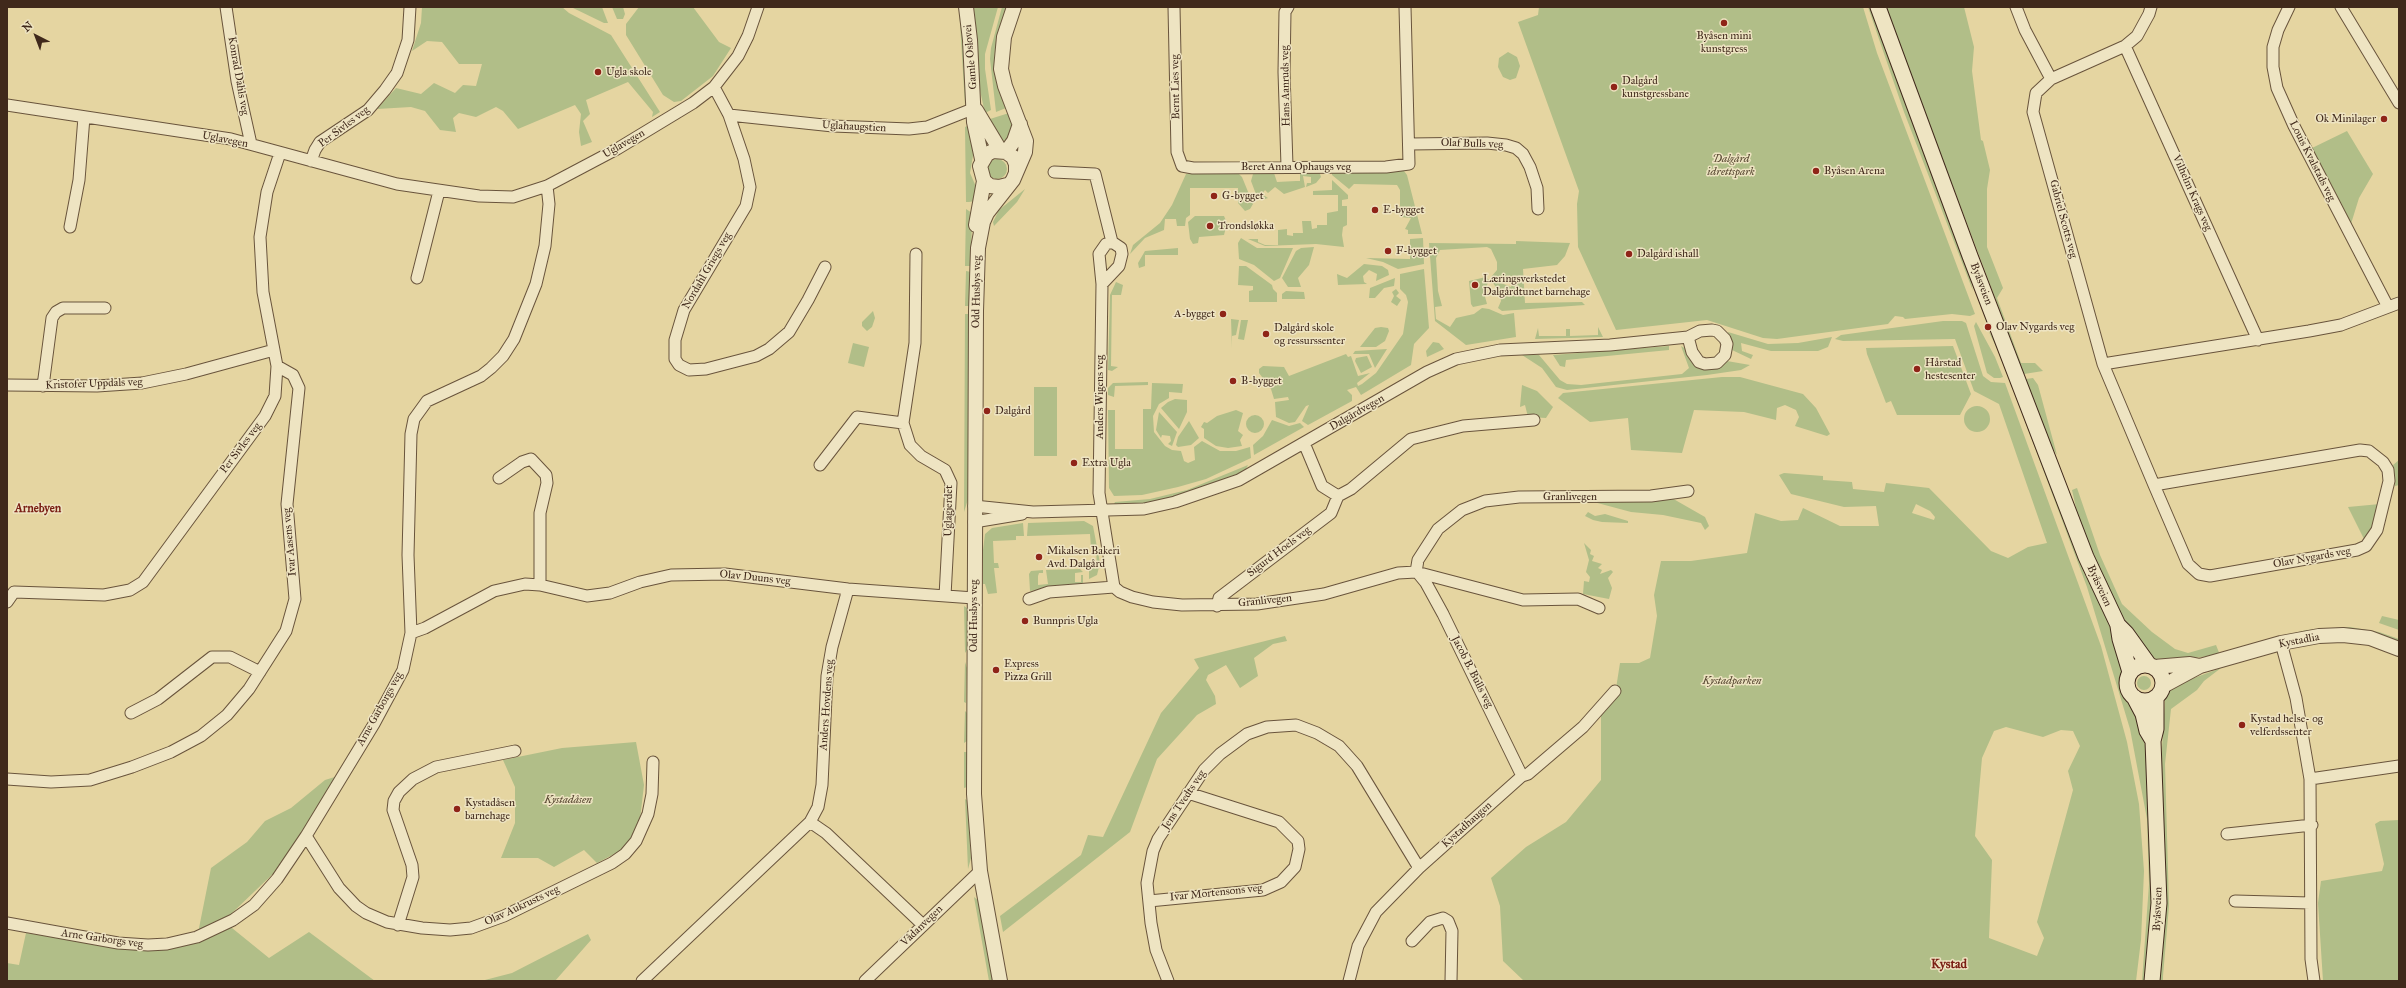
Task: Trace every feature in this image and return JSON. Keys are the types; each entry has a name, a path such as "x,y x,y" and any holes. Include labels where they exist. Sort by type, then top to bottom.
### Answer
{"main road":[{"name":"Byåsveien","path":"1878,7 2086,557 2118,625 2120,640 2130,672"},
{"name":"Byåsveien","path":"2118,625 2152,666"},
{"path":"2139,666 2152,666 2161,674 2159,691 2144,700 2134,697 2128,688 2128,677 2130,672 2139,666"},
{"name":"Byåsveien","path":"2152,981 2159,903 2153,741 2156,729 2159,691"},
{"name":"Byåsveien","path":"2134,697 2143,714 2147,731 2153,741"}],"street":[{"name":"Konrad Dahls veg","path":"226,7 237,81 251,144"},
{"name":"Per Sivles veg","path":"311,161 320,142 368,110 393,78 408,40 410,7"},
{"name":"Uglavegen","path":"7,105 84,116 251,144 280,154 397,184 479,196 513,197 547,186 617,149 693,103 714,87 738,56 748,36 758,7"},
{"name":"Gamle Oslovei","path":"966,7 975,108 974,122 982,159"},
{"path":"1014,7 1004,38 1001,69 1005,86 1020,124 1026,141 1025,152 1013,180 1007,185 994,186 984,180 980,174 982,159 987,154 1003,151 1014,141 1020,124"},
{"name":"Bernt Lies veg","path":"1174,7 1177,152 1182,166"},
{"name":"Hans Aanruds veg","path":"1287,166 1284,72 1285,12 1288,7"},
{"path":"1405,7 1410,144"},
{"path":"2016,7 2025,30 2052,79"},
{"name":"Gabriel Scotts veg","path":"2103,364 2034,112 2036,93 2052,79 2125,46 2137,36 2150,14 2151,7"},
{"name":"Louis Kvalstads veg","path":"2289,7 2278,30 2273,47 2273,67 2277,88 2294,126 2388,307"},
{"path":"2341,7 2399,103"},
{"name":"Vilhelm Krags veg","path":"2125,46 2258,340"},
{"name":"Nordahl Griegs veg","path":"714,87 729,115 744,158 750,187 746,206 684,310 675,340 675,358 679,365 689,370 706,369 756,356 769,349 789,332 825,267"},
{"name":"Gamle Oslovei","path":"975,108 1003,151"},
{"name":"Uglahaugstien","path":"729,115 833,126 909,129 927,127 975,108"},
{"path":"70,227 79,180 84,116"},
{"name":"Olaf Bulls veg","path":"1410,144 1487,143 1506,144 1516,148 1523,154 1530,167 1537,188 1538,209"},
{"name":"Beret Anna Ophaugs veg","path":"1182,166 1193,168 1287,166 1386,167 1409,164 1410,144"},
{"path":"1003,151 1012,157 1016,164 1016,173"},
{"name":"Per Sivles veg","path":"7,602 11,592 104,595 130,590 143,582 265,416 274,396 277,366 260,262 260,237 267,192 280,154"},
{"path":"1054,172 1095,174 1112,242 1121,248 1121,261 1102,284"},
{"name":"Odd Husbys veg","path":"978,248 974,238 984,180"},
{"name":"Odd Husbys veg","path":"1000,981 980,871 974,794 974,506 978,248 983,222 987,213 1007,185"},
{"name":"Arne Garborgs veg","path":"7,923 126,943 158,945 188,939 228,922 254,905 277,879 306,836 374,724 403,670 411,633 408,555 411,434 414,419 427,401 481,376 491,368 503,356 514,339 536,284 544,254 549,204 547,186"},
{"path":"417,278 439,190"},
{"name":"Anders Wigens veg","path":"1101,511 1100,409 1102,284 1098,254 1106,244 1112,242"},
{"name":"Uglagjerdet","path":"916,254 915,343 903,423 910,445 921,456 945,470 951,483 945,596"},
{"path":"2103,364 2258,340 2341,325 2399,303"},
{"path":"43,386 52,318 56,312 63,308 106,308"},
{"name":"Dalgårdvegen","path":"974,506 1033,512 1144,509 1212,491 1239,480 1427,372 1456,359 1500,350 1596,346 1688,337"},
{"name":"Kristofer Uppdals veg","path":"7,385 43,386 142,383 186,374 274,350"},
{"name":"Olav Nygards veg","path":"2103,364 2154,486 2188,564 2199,574 2210,576 2357,550 2369,542 2377,530 2389,481 2388,470 2384,462 2377,456 2360,450 2154,486"},
{"name":"Ivar Aasens veg","path":"7,780 51,782 90,780 132,767 171,752 201,736 228,715 260,672 286,631 295,599 287,504 299,388 293,375 277,366"},
{"path":"820,465 857,417 903,423"},
{"path":"1304,443 1322,486 1338,496 1351,490 1411,439 1464,426 1534,420"},
{"path":"498,478 522,462 531,460 546,474 547,483 540,512 540,585"},
{"name":"Granlivegen","path":"1416,572 1418,560 1438,529 1462,510 1485,501 1519,497 1651,496 1688,491"},
{"name":"Sigurd Hoels veg","path":"1217,606 1219,598 1331,513 1338,496"},
{"path":"1029,599 1049,592 1114,587 1101,511"},
{"name":"Dalgårdvegen","path":"974,522 1033,512"},
{"name":"Granlivegen","path":"1114,587 1132,597 1153,602 1217,606 1257,604 1324,594 1398,574 1416,572 1523,600 1578,599 1599,608"},
{"name":"Jacob B. Bulls veg","path":"1416,572 1426,582 1443,614 1522,776"},
{"name":"Olav Duuns veg","path":"411,633 425,628 494,591 525,584 540,585 579,595 597,596 640,582 671,575 725,574 848,589 974,598"},
{"name":"Anders Hovdens veg","path":"642,981 810,822 818,807 822,785 827,676 831,654 848,589"},
{"name":"Kystadlia","path":"2159,691 2200,666 2281,644 2319,636 2343,635 2370,638 2399,649"},
{"path":"2281,644 2296,698 2310,779 2312,825 2310,903 2311,959 2314,981"},
{"path":"131,713 158,699 212,657 230,656 260,672"},
{"name":"Kystadlia","path":"2152,666 2190,664 2200,666"},
{"name":"Kystadhaugen","path":"1349,981 1358,946 1376,912 1419,868 1522,776 1528,774 1582,727 1615,691"},
{"name":"Jens Tvedts veg","path":"1168,981 1156,950 1149,901 1149,866 1153,851 1158,839 1204,770 1220,754 1247,734 1267,727 1296,725 1317,733 1339,746 1357,766 1419,868"},
{"path":"398,925 413,877 412,865 393,810 394,801 399,792 413,779 436,767 514,751"},
{"name":"Olav Aukrusts veg","path":"306,836 339,888 356,906 378,918 398,925 450,930 488,923 612,863 625,854 642,830 652,794 653,762"},
{"path":"2310,779 2399,766"},
{"name":"Ivar Mortensons veg","path":"1149,901 1263,890 1281,882 1295,867 1299,849 1298,841 1279,822 1188,793"},
{"path":"810,822 826,833 923,925"},
{"path":"2227,834 2312,825"},
{"name":"Vådanvegen","path":"865,981 980,871"},
{"path":"2234,901 2310,903"},
{"path":"1412,941 1430,922 1443,918 1448,921 1452,931 1451,981"}],"green space":[{"name":"Ugla skole","path":"422,7 562,7 569,13 611,35 660,112 652,117 653,112 628,82 586,100 590,114 583,121 592,142 581,146 579,132 581,114 575,105 518,129 503,111 496,107 476,117 459,113 453,118 456,132 440,130 425,111 411,107 377,109 396,88 421,94 434,83 455,93 463,85 476,86 482,64 459,64 442,42 427,41 412,51 421,23"},
{"path":"571,7 602,7 608,23 604,23"},
{"path":"612,7 623,7 625,14 623,19 617,19"},
{"path":"639,7 693,7 719,42 731,48 713,76 681,101 674,102 663,95 626,35 626,24"},
{"path":"959,7 962,7 967,105 965,105"},
{"path":"974,7 998,7 985,54 985,69 991,110 985,113 979,86"},
{"path":"1002,7 1008,7 995,49 994,67 997,85 1006,108 996,112 990,59 991,48"},
{"name":"Dalgård idrettspark","path":"1539,7 1863,7 1877,53 1975,314 1970,316 1952,314 1905,319 1903,317 1895,316 1888,324 1777,339 1763,338 1707,320 1616,330 1578,247 1577,204 1579,191 1518,22 1538,15"},
{"path":"1868,7 1872,7 1909,114 1967,263 1973,291 1904,112"},
{"path":"1885,7 1964,7 1974,47 1972,71 1981,140 1983,141 1990,170 1987,189 1987,247 2003,288 1997,298 2021,363 2035,363 2043,371 2024,374"},
{"path":"1508,52 1517,57 1520,66 1516,78 1510,80 1503,77 1498,67 1499,58"},
{"path":"1009,113 1013,124 1009,138 1004,141 1001,140 990,119"},
{"path":"969,125 974,150 970,173 977,189 975,201 966,202 965,127"},
{"path":"2347,131 2373,174 2359,198 2350,227 2310,149"},
{"path":"997,159 1004,162 1007,169 1004,176 997,179 990,176 987,169 990,162"},
{"path":"1319,171 1321,177 1316,183 1306,187 1307,183 1311,183 1311,177 1303,176 1305,187 1284,194 1275,187 1268,193 1265,190 1262,194 1268,198 1262,200 1257,197 1251,181 1253,174 1274,173 1277,182 1300,181 1300,173"},
{"path":"1404,171 1407,175 1422,234 1408,234 1408,230 1405,229 1411,218 1400,217 1400,190 1397,185 1354,184 1349,189 1332,175 1332,172"},
{"path":"1237,172 1242,177 1253,204 1250,209 1245,211 1238,203 1238,188 1190,188 1190,215 1186,218 1185,226 1177,226 1176,219 1165,219 1164,230 1145,238 1130,254 1133,245 1160,223 1172,205 1186,174"},
{"path":"1332,180 1348,195 1348,199 1342,200 1342,206 1347,206 1347,225 1343,227 1342,235 1344,247 1316,244 1265,246 1248,239 1258,239 1258,242 1265,245 1278,245 1278,230 1287,229 1287,235 1293,236 1293,233 1303,233 1302,221 1311,221 1312,229 1317,228 1317,225 1327,225 1327,213 1338,211 1338,195 1313,195 1313,191 1332,190"},
{"path":"1025,189 1017,202 994,226 993,222 999,210"},
{"path":"966,209 972,213 971,266 965,266"},
{"name":"Trondsløkka","path":"1195,216 1224,216 1227,223 1224,235 1199,237 1198,243 1193,244 1190,239 1188,222"},
{"path":"1241,238 1257,248 1293,248 1280,278 1274,281 1254,265 1239,259 1238,243"},
{"path":"1423,238 1424,264 1398,269 1383,262 1366,258 1410,259 1410,239"},
{"path":"1516,241 1570,243 1565,256 1557,265 1523,269 1525,303 1582,302 1585,305 1502,311 1498,308 1501,301 1500,293 1493,283 1501,283 1511,287 1514,279 1506,276 1501,281 1492,281 1491,277 1497,270 1497,262 1491,249 1487,247 1440,250 1436,258 1438,291 1442,306 1435,307 1436,319 1450,327 1456,318 1474,314 1482,308 1489,309 1503,315 1514,313 1516,337 1466,345 1435,321 1429,243 1516,244"},
{"path":"1314,247 1309,265 1298,278 1301,287 1288,287 1282,278 1296,251 1301,248"},
{"path":"1178,248 1178,255 1145,255 1145,266 1139,268 1138,263 1145,251"},
{"path":"1364,264 1382,266 1388,270 1389,275 1376,281 1377,274 1369,270 1363,276 1364,282 1367,284 1338,285 1337,274 1347,278"},
{"path":"1239,266 1246,266 1272,285 1273,289 1277,293 1277,302 1249,302 1249,291 1253,290 1253,286 1238,285"},
{"path":"1424,269 1429,328 1414,344 1411,365 1361,395 1356,387 1347,390 1352,395 1352,401 1308,425 1302,421 1309,405 1306,406 1295,422 1289,423 1276,417 1275,402 1289,400 1288,397 1274,399 1271,389 1259,373 1259,369 1263,366 1284,367 1289,376 1346,354 1348,357 1351,356 1358,376 1370,373 1357,383 1358,386 1362,384 1376,373 1403,334 1408,302 1406,295 1400,289 1400,274"},
{"path":"966,271 971,272 971,306 965,306"},
{"path":"1486,277 1489,280 1484,293 1487,304 1473,307 1471,304 1469,281"},
{"path":"1395,278 1394,286 1384,288 1375,298 1369,298 1370,288"},
{"path":"1116,282 1123,285 1121,295 1112,295 1111,366 1118,367 1112,371 1108,370 1110,295"},
{"path":"1396,289 1399,293 1396,296 1401,300 1397,306 1391,302 1394,296 1392,292"},
{"path":"1286,291 1304,292 1305,299 1282,299 1282,294"},
{"path":"873,311 875,318 872,327 867,331 862,326 862,322"},
{"path":"965,314 971,314 969,496 964,512"},
{"path":"1231,319 1239,320 1236,335 1232,336 1232,348"},
{"path":"1241,320 1248,320 1244,340 1238,339"},
{"name":"Kystadparken","path":"1943,321 1962,321 1966,323 1983,376 1991,382 2005,383 2101,646 2127,742 2139,804 2144,871 2141,940 2136,981 1524,981 1503,961 1500,906 1491,878 1526,847 1566,822 1601,780 1601,713 1614,701 1620,663 1639,663 1650,658 1657,616 1654,595 1661,561 1691,561 1747,553 1755,513 1781,521 1798,520 1803,508 1840,526 1879,526 1876,506 1844,507 1791,494 1779,475 1784,473 1823,476 1823,480 1852,482 1853,489 1884,492 1886,483 1929,488 1991,551 2008,558 2028,547 2047,543 1999,404 1974,391 1955,339 1843,341 1835,339 1841,335","holes":["1916,504 1930,511 1935,517 1934,520 1912,513","2006,727 2043,737 2061,730 2073,731 2080,746 2068,771 2073,790 2037,922 2044,938 2037,956 1989,938 1992,860 1975,836 1982,758 1994,731"]},
{"path":"1976,322 1995,357 2003,377 1994,378 1987,373 1974,326"},
{"path":"1598,327 1603,337 1535,339 1538,328 1539,336 1566,336 1566,329 1570,329 1570,336 1598,335"},
{"path":"1375,328 1388,328 1389,331 1385,341 1376,347 1360,347"},
{"path":"1988,330 1998,345 2085,570 2114,636 2123,666 2120,682 2122,693 2131,705 2143,730 2147,761 2152,906 2146,981 2142,981 2149,884 2147,819 2130,729 2087,587 2001,357"},
{"path":"1728,332 1768,344 1798,343 1832,337 1828,347 1818,351 1771,351 1741,343 1742,351 1753,355 1751,359 1732,350"},
{"path":"1433,342 1439,343 1444,349 1427,357 1426,351"},
{"path":"853,343 869,347 864,367 848,363"},
{"path":"1669,346 1669,350 1566,360 1565,367 1560,366 1553,355"},
{"path":"1681,346 1686,349 1696,362 1727,361 1750,365 1741,370 1707,375 1567,390 1556,387 1542,368 1522,355 1539,355 1560,380 1567,384 1581,385 1682,374 1689,368"},
{"name":"Hårstad hestesenter","path":"1953,346 1971,394 1960,415 1897,415 1891,401 1886,403 1866,348"},
{"path":"1387,349 1375,368 1369,354 1353,354 1355,351"},
{"path":"1367,356 1372,367 1361,373 1355,361 1356,358"},
{"path":"1722,377 1740,377 1803,394 1816,408 1830,434 1827,436 1795,426 1799,417 1796,410 1785,405 1777,408 1776,420 1744,412 1694,410 1682,453 1631,450 1628,418 1590,422 1558,398 1563,393"},
{"path":"2033,378 2038,385 2057,455 2048,441 2029,390 2026,379"},
{"path":"1148,382 1148,385 1115,386 1114,397 1108,395 1108,388 1113,383"},
{"path":"1152,383 1183,384 1182,393 1169,392 1169,398 1159,404 1153,416 1154,432 1165,446 1172,450 1181,451 1184,461 1188,463 1195,460 1194,447 1202,441 1220,451 1236,451 1250,447 1251,458 1206,479 1178,487 1142,495 1114,496 1109,488 1108,410 1115,410 1115,449 1143,449 1143,409 1151,409"},
{"path":"1522,385 1537,391 1553,407 1546,418 1528,417 1525,405 1520,407"},
{"path":"1034,387 1057,387 1057,456 1034,456"},
{"path":"1175,399 1187,400 1187,412 1179,429 1161,408 1168,402"},
{"path":"1977,406 1986,410 1990,419 1986,428 1977,432 1968,428 1964,419 1968,410"},
{"path":"1236,410 1243,413 1238,431 1243,435 1240,440 1242,446 1228,448 1216,446 1204,438 1204,429 1201,427 1204,422 1207,423 1217,416"},
{"path":"1159,412 1177,432 1172,446 1168,444 1171,441 1170,436 1162,435 1161,438 1156,430"},
{"path":"1255,415 1261,418 1264,424 1261,430 1255,433 1249,430 1246,424 1249,418"},
{"path":"1272,420 1289,426 1300,423 1304,427 1254,455 1253,445 1263,436"},
{"path":"1189,421 1199,438 1191,445 1178,447 1176,445 1178,437"},
{"path":"2399,460 2399,485 2395,486 2393,465"},
{"path":"1248,465 1245,471 1217,485 1148,504 1114,504 1115,502 1150,499 1187,490"},
{"path":"2077,488 2100,555 2122,604 2152,632 2175,649 2188,653 2216,645 2220,655 2163,661 2150,657 2139,644 2113,601 2079,521 2072,490"},
{"path":"1670,497 1705,517 1709,526 1705,530 1701,523 1663,515 1631,512 1590,501"},
{"path":"2380,504 2374,524 2364,539 2348,507"},
{"path":"1588,512 1595,516 1605,514 1628,521 1628,523 1602,522 1593,520 1585,516"},
{"path":"1084,521 1093,526 1100,563 1097,575 1089,579 1089,569 1097,567 1096,548 1091,548 1090,534 1027,536 1028,523"},
{"path":"1023,523 1024,536 1016,536 1016,540 993,541 994,563 998,563 999,568 994,568 997,593 988,594 985,584 983,584 983,550 985,534 992,528"},
{"path":"1584,543 1591,550 1590,554 1594,556 1592,561 1602,564 1598,568 1602,570 1600,574 1611,570 1613,572 1608,578 1612,588 1609,599 1583,594 1584,581 1589,582 1590,577 1586,572 1589,560"},
{"path":"1080,569 1083,572 1075,573 1075,582 1081,582 1081,575 1083,575 1083,584 1030,591 1029,574 1031,571 1043,570 1043,573 1039,573 1038,576 1038,585 1048,584 1046,570"},
{"path":"964,606 967,608 968,618 967,650 965,653"},
{"path":"2382,616 2399,620 2399,630 2379,623"},
{"path":"2350,627 2379,632 2399,639 2399,642 2373,634 2224,652 2306,630"},
{"path":"1285,636 1287,641 1273,644 1254,658 1258,676 1240,688 1226,665 1208,675 1206,680 1215,696 1216,704 1197,715 1157,759 1130,832 1003,932 1000,916 1081,855 1088,835 1103,837 1161,713 1199,668 1194,659"},
{"path":"965,662 967,668 966,703 964,702"},
{"path":"2221,668 2204,681 2197,690 2171,709 2165,764 2169,906 2163,981 2158,981 2161,764 2165,700 2169,691 2183,682"},
{"path":"2141,676 2147,676 2151,680 2151,686 2147,690 2141,690 2137,686 2137,680"},
{"path":"965,711 967,713 967,741 964,743"},
{"name":"Kystadåsen","path":"636,742 644,785 639,828 622,850 597,863 584,850 554,867 538,858 501,858 515,823 515,787 503,760 562,748"},
{"path":"964,752 968,752 967,787 964,788"},
{"path":"338,776 278,869 232,913 232,928 269,958 309,932 375,981 7,981 7,963 19,965 26,933 147,951 196,943 211,868 247,842 265,821 291,808 325,780"},
{"path":"965,799 968,801 971,858 968,869"},
{"path":"2399,820 2399,981 2323,981 2318,903 2321,881 2382,871 2384,864 2375,824 2380,821"},
{"path":"974,897 979,901 994,981 989,981"},
{"path":"588,934 591,940 555,981 481,981 512,973"}],"place":[{"name":"Byåsen mini kunstgress","path":"1724,23"},
{"name":"Ugla skole","path":"598,72"},
{"name":"Dalgård kunstgressbane","path":"1614,87"},
{"name":"Ok Minilager","path":"2384,119"},
{"name":"Byåsen Arena","path":"1816,171"},
{"name":"G-bygget","path":"1214,196"},
{"name":"E-bygget","path":"1375,210"},
{"name":"Trondsløkka","path":"1210,226"},
{"name":"F-bygget","path":"1388,251"},
{"name":"Dalgård ishall","path":"1629,254"},
{"name":"Læringsverkstedet Dalgårdtunet barnehage","path":"1475,285"},
{"name":"A-bygget","path":"1223,314"},
{"name":"Olav Nygards veg","path":"1988,327"},
{"name":"Dalgård skole og ressurssenter","path":"1266,334"},
{"name":"Hårstad hestesenter","path":"1917,369"},
{"name":"B-bygget","path":"1233,381"},
{"name":"Dalgård","path":"987,411"},
{"name":"Extra Ugla","path":"1074,463"},
{"name":"Mikalsen Bakeri Avd. Dalgård","path":"1039,557"},
{"name":"Bunnpris Ugla","path":"1025,621"},
{"name":"Express Pizza Grill","path":"996,670"},
{"name":"Kystad helse- og velferdssenter","path":"2242,725"},
{"name":"Kystadåsen barnehage","path":"457,809"}],"district":[{"name":"Arnebyen","path":"38,509"},
{"name":"Kystad","path":"1949,965"}]}
